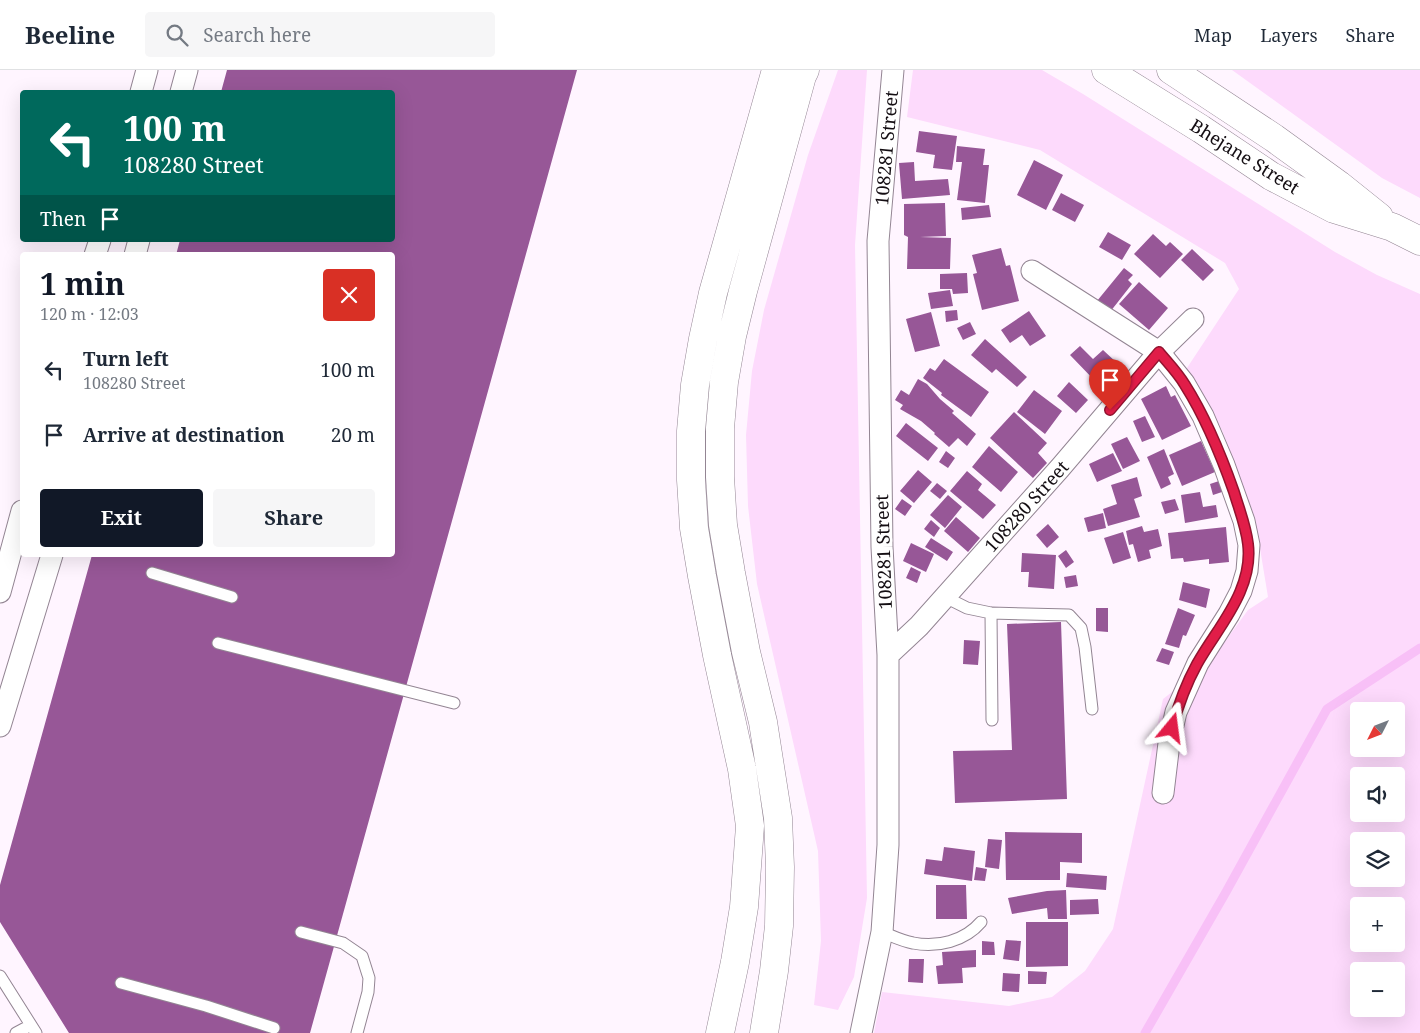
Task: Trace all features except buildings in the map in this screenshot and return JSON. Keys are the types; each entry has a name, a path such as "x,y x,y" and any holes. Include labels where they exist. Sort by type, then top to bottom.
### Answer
{"street":[{"path":"142,90 147,70"},
{"path":"182,90 187,70"},
{"path":"720,1033 744,907 750,826 742,769 717,655 696,538 691,480 691,431 695,385 713,293 776,70"},
{"path":"764,1033 779,926 780,866 778,818 762,722 746,652 723,525 720,477 720,428 724,382 734,327 805,70"},
{"name":"108281 Street","path":"862,1033 882,932 888,845 888,655 882,546 878,241 893,70"},
{"name":"Bhejane Street","path":"1106,70 1201,129 1271,176 1334,209 1392,228 1420,242"},
{"name":"Bhejane Street","path":"1171,70 1274,138 1339,185 1392,228"},
{"path":"1032,271 1159,352 1184,383 1203,416 1224,465 1244,521 1249,545 1247,571 1230,614 1198,663 1186,686 1176,712 1168,744 1163,793"},
{"name":"108280 Street","path":"888,655 919,626 1060,468 1159,352 1193,319"},
{"path":"0,592 20,518"},
{"path":"0,726 51,557"}],"lane":[{"path":"152,573 232,597"},
{"path":"945,597 967,608 991,613 1070,615 1081,628 1092,709"},
{"path":"991,613 992,720"},
{"path":"218,643 454,703"},
{"path":"882,932 914,943 938,944 962,938 981,922"},
{"path":"301,932 343,944 354,949 362,956 369,978 368,992 357,1033"},
{"path":"0,976 34,1029 16,1033"},
{"path":"121,983 206,1006 274,1028"}],"shaded area":[{"path":"838,70 867,70 855,245 867,898 854,977 838,1010 814,1005 821,941 818,851 757,584 748,506 746,435 752,371 764,310 808,155"},
{"path":"913,70 1042,70 1335,252 1377,275 1420,294 1420,1033 874,1033 882,992 1009,1006 1052,997 1085,971 1113,929 1163,699 1210,662 1248,610 1268,597 1255,518 1222,430 1185,371 1239,289 1225,263 1040,150 907,117"},
{"path":"1232,70 1420,70 1420,198 1382,178"}],"waterway":[{"path":"1145,1033 1226,892 1327,709 1420,648"}],"route":[{"path":"1110,410 1159,352 1184,383 1203,416 1224,465 1244,521 1249,545 1247,571 1241,590 1230,614 1198,663 1186,686 1172,728"}]}
